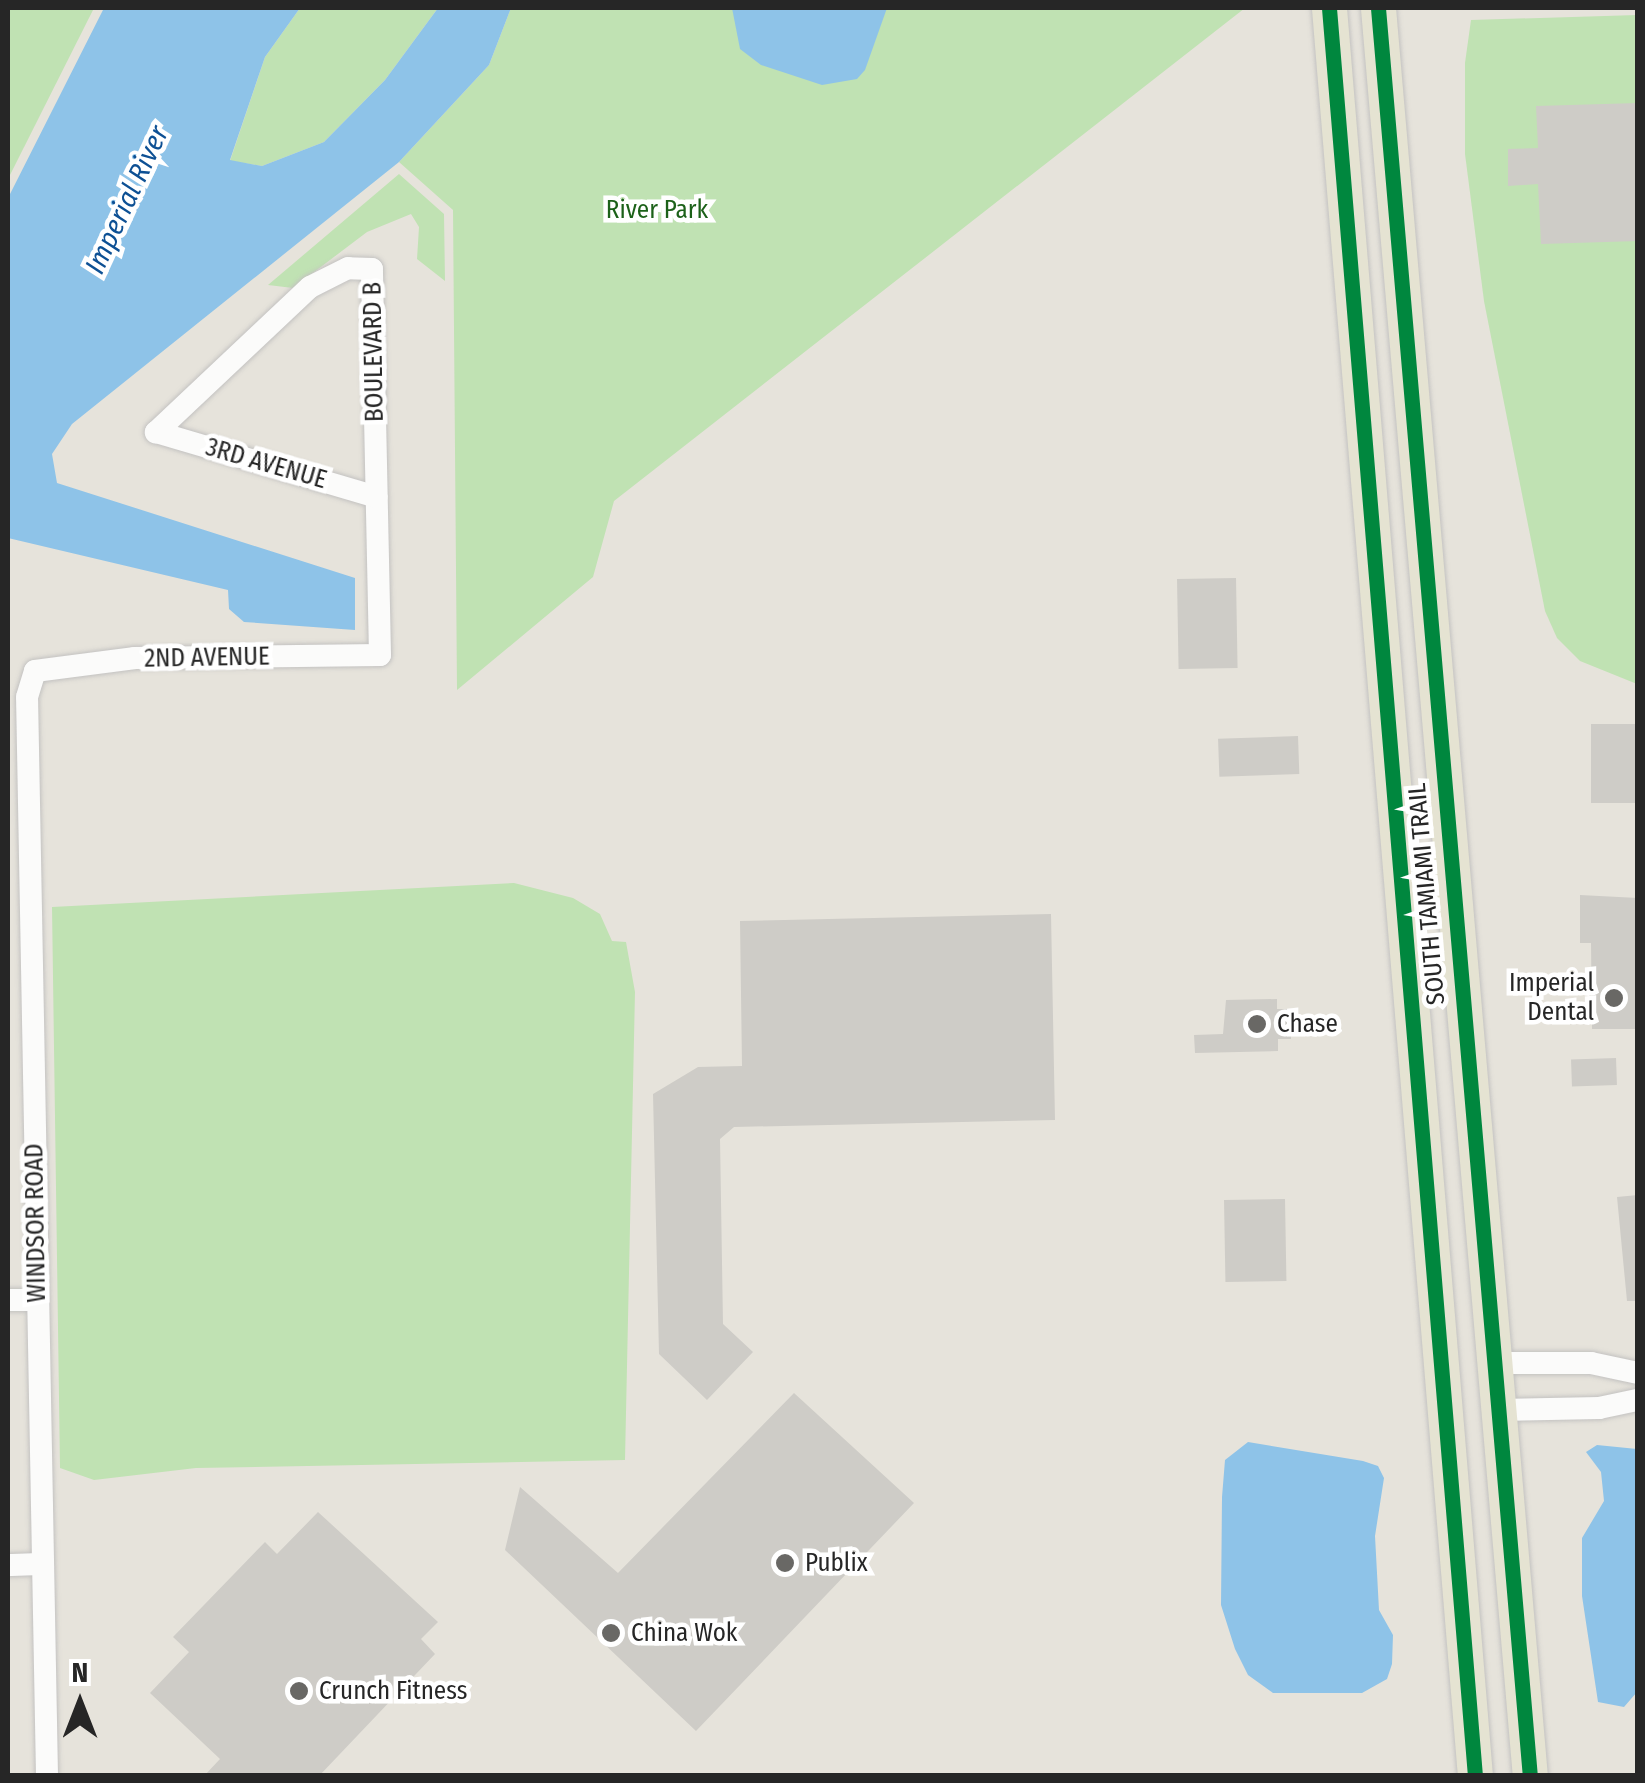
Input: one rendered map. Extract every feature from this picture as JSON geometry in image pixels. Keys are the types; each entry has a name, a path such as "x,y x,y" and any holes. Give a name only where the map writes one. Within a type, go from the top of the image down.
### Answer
{"main road":[{"name":"SOUTH TAMIAMI TRAIL","path":"1329,8 1475,1776"},
{"name":"SOUTH TAMIAMI TRAIL","path":"1378,8 1530,1776"}],"street":[{"name":"BOULEVARD B","path":"156,432 319,280 348,268 372,269 380,655"},
{"name":"3RD AVENUE","path":"156,432 377,497"},
{"name":"2ND AVENUE","path":"35,671 135,658 380,655"},
{"name":"WINDSOR ROAD","path":"35,671 27,697 47,1776"},
{"path":"8,942 32,941"},
{"path":"8,1300 37,1300"},
{"path":"1496,1363 1590,1363 1638,1374"},
{"path":"1499,1410 1599,1408 1638,1400"},
{"path":"8,1565 43,1564"}],"green space":[{"path":"8,8 94,8 8,179"},
{"path":"300,8 438,8 385,80 324,142 262,166 230,161 265,57"},
{"name":"River Park","path":"511,8 1245,8 614,501 593,577 457,690 453,210 399,162 489,65"},
{"path":"1637,15 1637,684 1580,661 1557,638 1545,611 1484,301 1465,154 1465,63 1471,20"},
{"path":"399,174 444,214 445,281 417,259 419,227 411,214 367,232 293,288 268,285"},
{"path":"514,883 573,898 600,914 612,941 626,942 635,992 625,1460 196,1468 94,1480 60,1468 52,907"}],"water":[{"name":"Imperial River","path":"104,8 300,8 265,57 230,160 262,166 324,142 385,80 438,8 511,8 489,65 399,162 72,424 52,454 57,483 355,578 355,630 244,622 229,609 228,590 8,538 8,198"},
{"path":"732,8 887,8 865,70 857,79 822,85 761,65 740,49"},
{"path":"1248,1442 1363,1461 1378,1466 1384,1478 1375,1536 1379,1610 1393,1635 1392,1664 1387,1679 1362,1693 1273,1693 1248,1675 1235,1649 1221,1605 1222,1497 1225,1460"},
{"path":"1597,1445 1637,1449 1637,1692 1624,1707 1598,1702 1582,1596 1582,1538 1604,1501 1601,1472 1586,1452"}],"building":[{"path":"1638,103 1638,241 1541,244 1538,184 1508,186 1508,149 1538,148 1536,106"},
{"path":"1236,578 1238,668 1179,669 1177,579"},
{"path":"1591,724 1638,724 1638,803 1591,803"},
{"path":"1298,736 1299,774 1219,777 1218,739"},
{"path":"1580,895 1638,898 1638,1029 1592,1029 1591,943 1580,943"},
{"path":"1051,914 1055,1120 734,1127 720,1139 723,1324 753,1352 707,1400 659,1354 653,1094 698,1067 742,1066 740,921"},
{"name":"Chase","path":"1277,999 1277,1009 1291,1009 1291,1039 1278,1039 1278,1051 1195,1053 1194,1035 1223,1034 1226,1000"},
{"path":"1616,1058 1617,1085 1572,1087 1571,1060"},
{"path":"1638,1195 1638,1301 1627,1301 1617,1197"},
{"path":"1285,1199 1286,1281 1225,1282 1224,1200"},
{"path":"794,1393 914,1503 696,1731 505,1550 520,1487 618,1573"},
{"path":"318,1512 438,1622 421,1639 435,1654 319,1776 204,1776 220,1759 150,1693 189,1652 173,1637 265,1542 277,1554"}],"cycle path":[{"path":"1329,8 1475,1776"},
{"path":"1378,8 1530,1776"}],"place":[{"name":"Imperial Dental","path":"1614,998"},
{"name":"Chase","path":"1257,1024"},
{"name":"Publix","path":"785,1563"},
{"name":"China Wok","path":"611,1633"},
{"name":"Crunch Fitness","path":"299,1691"}]}
